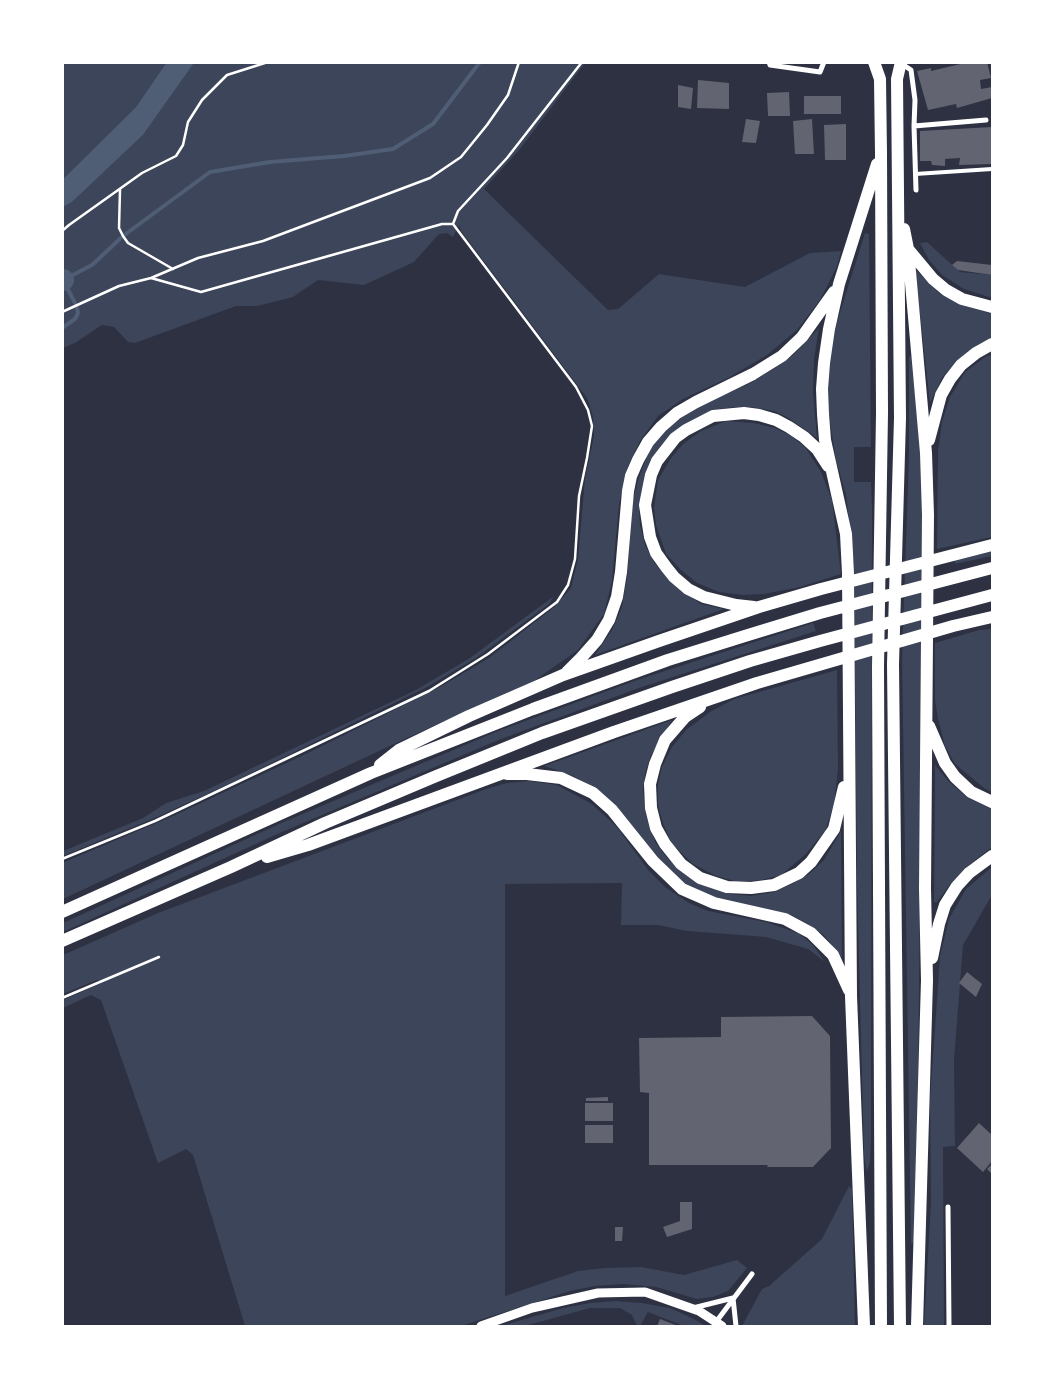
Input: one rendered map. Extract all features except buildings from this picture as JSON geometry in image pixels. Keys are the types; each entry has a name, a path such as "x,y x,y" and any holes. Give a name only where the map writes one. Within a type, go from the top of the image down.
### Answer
{"highway":[{"path":"874,62 880,79 881,153 882,413 878,667 881,1326"},
{"path":"900,1326 893,664 900,418 897,79 901,63"},
{"path":"864,1326 851,996 846,534 830,469 822,414 823,380 829,329 839,284 881,153"},
{"path":"899,207 908,249 926,453 928,515 925,879 927,980 917,1326"},
{"path":"908,249 933,279 946,290 962,299 992,307"},
{"path":"563,675 597,640 609,620 617,597 621,572 628,491 638,460 648,442 677,413 753,374 782,356 818,318 839,284"},
{"path":"926,453 941,395 950,379 961,365 976,353 992,344"},
{"path":"759,607 736,605 704,597 688,589 674,577 656,553 647,524 645,505 651,475 657,461 675,438 686,430 713,416 744,413 776,420 789,427 817,449 830,469"},
{"path":"371,773 400,750 469,716 563,675 759,607 992,545"},
{"path":"62,912 371,773 533,709 668,660 820,613 992,568"},
{"path":"62,941 231,867 334,819 542,733 672,686 820,641 992,594"},
{"path":"231,867 308,845 614,732 715,697 820,664 953,626 992,618"},
{"path":"715,697 685,717 665,740 655,764 650,784 651,808 656,828 665,844 681,864 700,878 726,887 751,888 774,885 799,873 811,862 834,829 848,768"},
{"path":"927,719 945,763 955,777 971,792 992,802"},
{"path":"499,774 527,774 561,778 593,793 612,810 653,861 682,889 714,903 785,919 811,933 833,955 851,996"},
{"path":"927,980 945,905 957,886 969,873 992,856"}],"street":[{"path":"769,62 770,65 820,72 824,62"},
{"path":"901,63 911,70 915,100 916,190"},
{"path":"914,126 986,120"},
{"path":"948,1207 949,1326"},
{"path":"481,1326 532,1308 598,1293 645,1292 693,1308 719,1324 733,1298 752,1274"},
{"path":"693,1308 733,1298"},
{"path":"733,1298 736,1326"}],"lane":[{"path":"915,174 992,169"}],"path":[{"path":"62,232 142,173 176,156 183,145 188,122 202,100 227,75 268,62"},
{"path":"62,312 120,286 151,278 198,258 263,241 430,178 461,158 487,125 508,95 519,62"},
{"path":"452,224 458,210 507,158 582,62"},
{"path":"120,190 119,228 123,236 128,243 173,269"},
{"path":"151,278 201,292 442,224 452,224"},
{"path":"62,860 155,821 429,691 488,654 557,602 568,585 575,559 578,496 592,426 588,410 576,386 452,224"},
{"path":"62,998 159,957"}],"shaded area":[{"path":"167,62 194,63 143,135 72,202 63,207 63,179 136,107"},
{"path":"63,63 167,63 136,107 63,179"},
{"path":"194,63 585,63 520,149 484,189 608,310 618,309 659,274 745,287 810,253 841,251 837,266 820,300 797,330 767,355 730,377 683,399 658,416 640,441 628,466 619,504 612,581 604,614 578,650 534,681 409,737 63,899 62,863 173,816 312,751 440,687 489,658 554,607 571,588 578,559 585,479 594,436 593,417 587,398 461,231 459,225 453,237 447,233 439,234 414,262 364,285 318,280 293,297 257,306 236,306 135,343 128,342 114,327 102,325 75,343 63,348 63,207 72,202 143,135"},
{"path":"865,233 869,234 871,447 854,447 854,482 871,482 872,507 871,1142 870,1162 867,1172 864,1155 857,882 854,566 846,495 836,460 827,402 828,365 837,322"},
{"path":"927,242 960,272 992,275 992,298 964,289 942,275 929,260 920,243"},
{"path":"915,269 940,294 962,305 992,314 992,337 958,360 943,376 930,403"},
{"path":"819,328 814,359 813,391 817,438 787,417 774,411 751,407 712,410 680,429 639,508 640,525 645,545 654,562 668,579 681,591 701,604 724,609 595,655 612,630 622,607 627,578 633,499 649,451 664,431 682,417 712,400 749,384 775,368 793,355"},
{"path":"992,354 992,537 937,549 938,451 942,422 950,397 965,372"},
{"path":"911,356 920,442 923,508 918,1111 914,1242 911,1244 902,658 909,454 909,357"},
{"path":"726,421 754,423 775,428 791,436 805,447 821,472 832,500 841,574 800,587 764,594 742,595 719,592 697,583 666,554 656,525 654,507 658,480 671,458 683,444 701,431"},
{"path":"992,550 992,556 955,564 955,560"},
{"path":"554,596 549,604 476,658 427,687 231,783 157,817 63,856 63,851 143,818 166,803 204,791 416,690 470,658"},
{"path":"813,623 816,631 639,688 501,739 282,832 63,932 63,923 279,824 498,731 637,680"},
{"path":"992,629 992,792 984,788 955,764 945,746 935,700 935,643 979,630"},
{"path":"837,670 838,769 834,805 825,831 806,854 781,875 761,880 739,882 716,876 693,864 672,844 658,806 658,784 662,767 672,747 686,730 710,712 734,699"},
{"path":"672,720 651,755 645,774 643,791 646,815 655,842 667,858 697,882 731,894 751,896 774,892 809,874 824,860 841,831 842,958 824,935 792,915 724,901 698,893 679,880 590,785 571,775 544,766"},
{"path":"935,765 949,782 968,798 992,809 992,847 970,864 951,883 937,902 934,902"},
{"path":"528,781 557,785 592,804 617,827 649,871 665,887 689,903 708,911 766,922 798,933 813,945 825,962 808,949 766,937 687,931 658,925 621,925 622,883 505,884 505,1296 578,1271 641,1267 684,1275 737,1260 747,1268 728,1291 713,1297 697,1299 656,1287 623,1284 595,1286 570,1291 461,1326 245,1326 193,1155 186,1149 158,1163 101,1000 91,995 63,1008 63,1000 106,981 97,980 63,994 63,955 158,913 486,789 507,783"},
{"path":"992,867 992,895 963,945 954,1060 955,1146 943,1147 944,1326 924,1326 931,1202 930,1100 940,956 949,919 966,889"},
{"path":"849,1186 852,1189 855,1326 742,1326 762,1289 769,1286 822,1239"},
{"path":"615,1301 670,1308 706,1326 684,1326 648,1312 640,1326 637,1326 632,1315 620,1308 590,1308 525,1326 501,1326 563,1308"}],"waterway":[{"path":"75,303 63,280 92,265 123,236 210,172 270,162 344,156 393,149 433,124 480,62"},
{"path":"62,328 75,319 78,313 77,308"}]}
